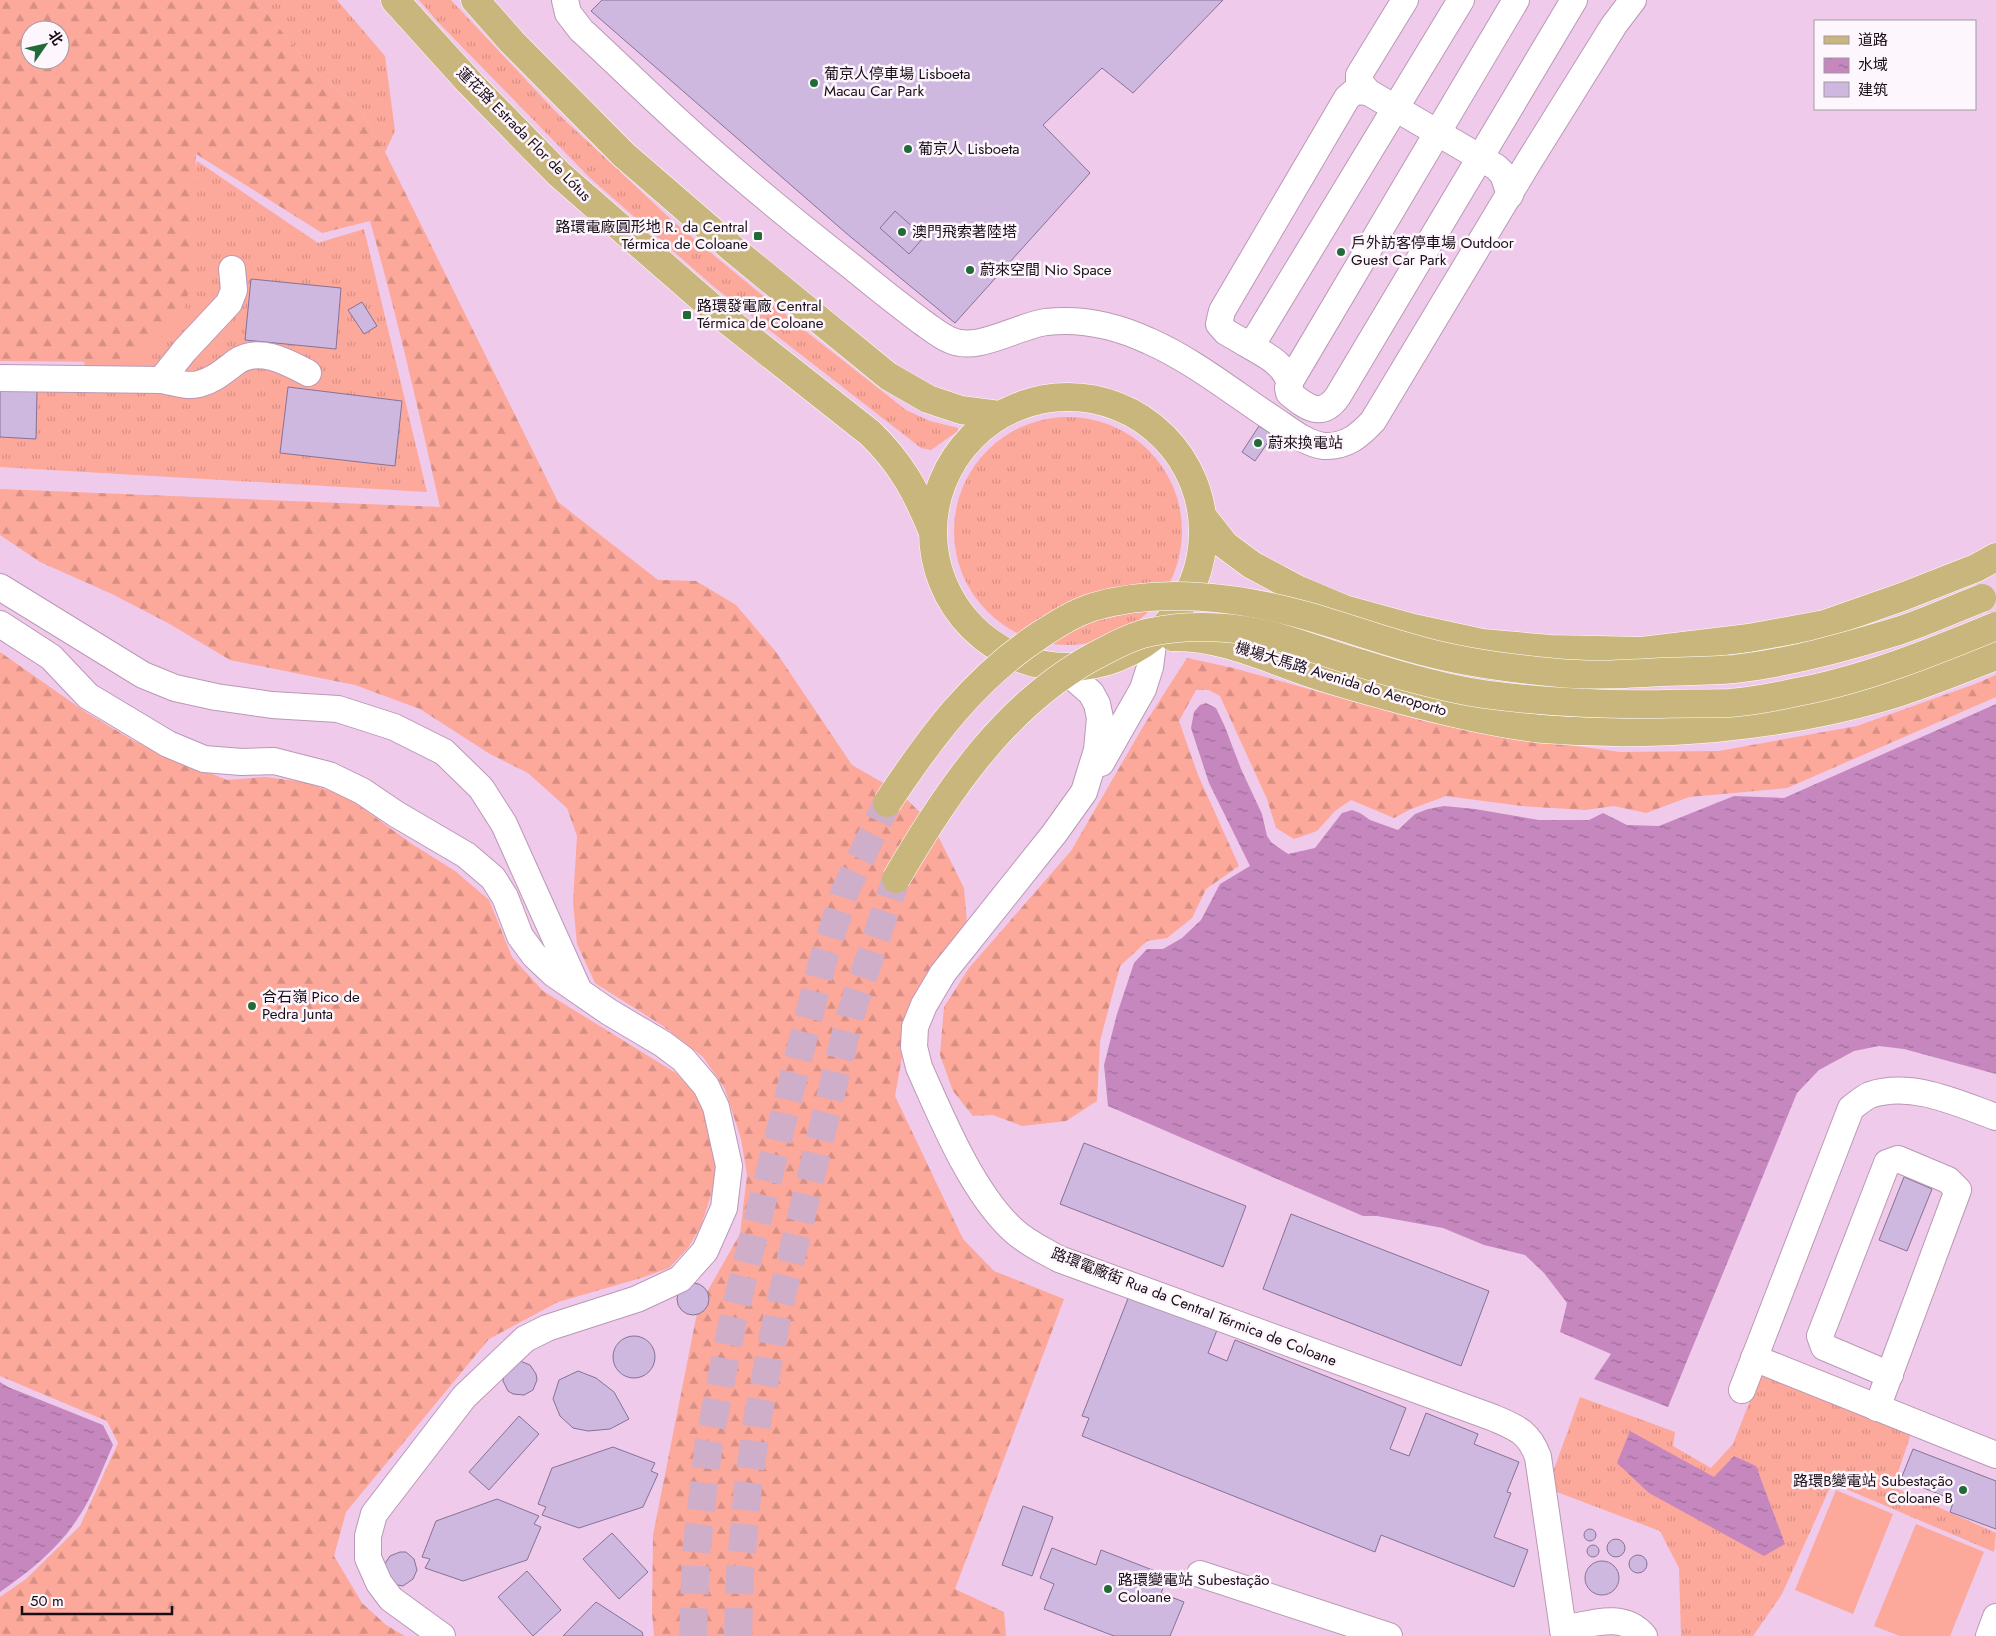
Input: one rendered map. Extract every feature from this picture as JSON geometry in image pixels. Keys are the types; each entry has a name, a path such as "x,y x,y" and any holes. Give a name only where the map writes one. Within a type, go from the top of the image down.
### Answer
{"main road":[{"name":"蓮花路 Estrada Flor de Lótus","path":"395,0 470,83 559,174 723,317 870,433 890,452 922,504 933,532"},
{"path":"474,0 512,42 624,156 734,250 888,376 928,399 961,410 1000,415"},
{"path":"1080,397 1120,407 1156,428 1183,460 1199,498 1203,517 1200,564 1194,584 1175,616 1154,637 1123,654 1082,668 1058,668 1027,660 984,637 960,612 949,596 941,576 933,532 934,511 941,487 952,463 970,439 983,426 1000,415 1038,400 1080,397"},
{"path":"1203,517 1225,545 1252,566 1299,590 1344,609 1414,628 1482,643 1550,649 1642,651 1749,638 1825,624 1902,597 1976,568 1996,557"},
{"path":"887,802 923,750 964,699 987,676 1024,645 1063,620 1090,608 1127,599 1174,595 1208,597 1265,606 1304,615 1423,651 1482,663 1560,673 1625,674 1734,669 1796,657 1901,630 1989,594"},
{"path":"896,878 919,838 968,768 992,739 1023,709 1056,679 1086,660 1128,638 1152,631 1194,628 1244,630 1310,646 1390,672 1480,694 1607,705 1730,703 1799,692 1885,668 1942,649 1996,626"},
{"name":"機場大馬路 Avenida do Aeroporto","path":"1154,637 1184,636 1221,643 1264,655 1297,669 1363,690 1453,714 1542,728 1633,733 1712,729 1807,715 1884,697 1996,656"}],"street":[{"path":"565,0 568,13 581,30 689,131 837,255 908,311 950,340 962,344 976,344 1020,328 1046,322 1076,321 1118,328 1150,341 1182,358 1298,435 1322,446 1337,445 1351,441 1373,421 1528,163 1614,25 1633,0"},
{"path":"1405,0 1359,75 1359,81 1368,92 1488,162 1503,174 1510,194"},
{"path":"1245,343 1256,338 1260,332 1461,0"},
{"path":"1516,0 1290,384 1289,393 1297,400 1318,410 1324,410 1331,405 1488,162 1574,0"},
{"path":"1614,25 1624,0"},
{"path":"1290,384 1280,364 1221,328 1219,324 1222,311 1347,98 1355,91 1368,92"},
{"path":"1488,162 1513,169 1528,163"},
{"path":"161,380 185,350 229,303 234,290 232,269"},
{"path":"0,378 161,380 198,385 222,374 237,361 253,355 286,361 308,373"},
{"path":"0,587 143,675 175,688 216,697 272,705 338,709 394,727 444,752 481,788 504,824 580,992"},
{"path":"0,624 51,657 88,696 168,744 204,759 242,762 274,761 329,775 362,792 466,855 479,864 497,884 505,897 520,936 534,955 554,974 683,1059 706,1086 716,1107 729,1166 724,1208 705,1251 680,1280 637,1299 547,1328 525,1339 464,1397 374,1514 368,1536 368,1558 379,1582 391,1599 442,1636"},
{"path":"1084,792 1142,689 1150,667 1154,637"},
{"name":"路環電廠街 Rua da Central Térmica de Coloane","path":"1058,668 1079,682 1091,693 1097,704 1100,718 1097,750 1084,792 1054,834 943,973 924,1005 916,1027 914,1047 919,1067 975,1181 995,1210 1013,1230 1029,1243 1059,1258 1494,1418 1528,1436 1534,1444 1538,1457 1564,1632"},
{"path":"1742,1390 1851,1108 1869,1096 1901,1090 1925,1093 1996,1117"},
{"path":"1877,1408 1890,1375 1958,1190 1948,1180 1898,1159 1887,1163 1820,1336 1824,1347 1890,1375"},
{"path":"1754,1358 1996,1455"},
{"path":"1200,1574 1389,1636"},
{"path":"1988,1636 1996,1618"},
{"path":"1564,1632 1616,1620 1630,1624 1644,1636"}],"green space":[{"path":"0,0 256,0 312,68 358,107 385,152 558,502 658,580 696,581 736,605 776,652 852,765 899,792 932,824 964,888 968,935 910,1012 895,1096 963,1239 994,1271 1064,1299 955,1589 1004,1612 1006,1636 654,1636 652,1613 653,1535 698,1308 740,1234 747,1175 741,1139 725,1089 703,1057 663,1026 595,983 577,944 573,902 577,836 567,808 528,773 490,754 420,709 355,685 230,660 168,623 112,594 40,562 0,535 0,489 440,507 407,364 370,221 322,233 196,154 192,279 182,318 125,362 0,361"},
{"path":"256,0 337,0 385,56 395,131 385,152 358,107 312,68"},
{"path":"419,0 451,0 556,112 676,224 808,333 906,410 930,421 958,428 958,431 931,450 921,448 713,286 589,177 437,21"},
{"path":"197,161 318,243 364,229 427,492 0,467 0,384 91,387 73,324 173,288"},
{"path":"1057,417 1079,417 1101,422 1122,430 1149,450 1169,477 1180,509 1182,531 1180,553 1169,585 1149,612 1122,632 1101,640 1079,645 1057,645 1035,640 1014,632 987,612 967,585 959,564 954,542 954,520 959,498 967,477 987,450 1014,430 1035,422"},
{"path":"0,652 87,713 134,741 227,780 265,777 305,782 347,797 412,844 455,871 489,900 512,957 543,991 676,1073 700,1099 716,1163 713,1189 701,1226 688,1248 669,1268 558,1302 489,1339 346,1512 334,1556 362,1603 386,1625 405,1636 0,1636 0,1597 26,1579 80,1526 118,1443 107,1421 0,1376"},
{"path":"1187,658 1233,668 1427,722 1516,738 1620,752 1719,751 1857,726 1996,675 1996,697 1787,788 1689,797 1646,813 1614,806 1585,810 1522,806 1446,796 1411,809 1394,818 1351,800 1335,811 1317,831 1294,839 1276,828 1267,799 1220,696 1209,690 1196,690 1179,721 1198,775 1239,866 1206,889 1192,918 1167,938 1147,941 1120,966 1100,1041 1097,1101 1066,1121 1022,1126 993,1115 973,1116 953,1091 940,1055 944,1007 969,968 1071,851 1144,725"},
{"path":"1762,1370 1912,1431 1893,1487 1996,1533 1994,1552 1832,1483 1782,1594 1753,1636 1681,1636 1679,1568 1660,1531 1557,1492 1552,1475 1580,1397 1675,1432 1673,1446 1711,1468 1733,1444"},
{"path":"1836,1490 1893,1514 1853,1614 1795,1590"},
{"path":"1916,1524 1984,1552 1950,1636 1900,1636 1874,1626"}],"water":[{"path":"1206,703 1216,708 1225,727 1241,769 1262,814 1267,836 1272,843 1288,854 1315,848 1342,813 1352,810 1370,820 1398,830 1415,814 1444,806 1475,809 1539,820 1589,820 1603,813 1627,825 1659,826 1734,796 1784,798 1996,704 1996,1074 1904,1049 1879,1046 1854,1051 1819,1070 1797,1093 1668,1407 1594,1379 1611,1354 1560,1332 1567,1303 1544,1273 1525,1255 1484,1245 1443,1228 1377,1216 1363,1216 1108,1106 1104,1065 1117,1014 1134,963 1147,949 1163,949 1182,938 1201,920 1220,884 1250,866 1209,783 1191,728 1194,712 1200,705"},
{"path":"0,1382 8,1387 103,1425 113,1445 88,1501 70,1529 43,1559 0,1592"},
{"path":"1630,1431 1714,1477 1734,1456 1756,1466 1785,1544 1764,1556 1649,1493 1617,1463"}],"building":[{"name":"葡京人 Lisboeta","path":"602,0 1223,0 1133,93 1102,68 1043,125 1090,173 955,323 846,233 591,11"},
{"name":"澳門飛索著陸塔","path":"895,211 924,237 909,254 880,228"},
{"path":"251,279 341,288 336,349 245,340"},
{"path":"362,302 377,326 364,334 348,310"},
{"path":"288,387 402,401 395,466 280,453"},
{"path":"0,390 37,391 36,439 0,437"},
{"name":"蔚來換電站","path":"1259,426 1273,435 1255,461 1242,452"},
{"path":"1084,1143 1246,1206 1223,1267 1060,1204"},
{"path":"1904,1177 1932,1189 1907,1251 1879,1240"},
{"path":"1291,1214 1489,1291 1461,1366 1263,1289"},
{"path":"693,1283 705,1287 709,1299 705,1311 693,1315 681,1311 677,1299 681,1287"},
{"path":"1129,1296 1217,1330 1208,1353 1227,1361 1235,1340 1406,1408 1390,1449 1409,1456 1426,1413 1478,1434 1474,1444 1519,1462 1507,1492 1511,1493 1494,1537 1528,1550 1514,1587 1381,1535 1375,1552 1082,1436 1089,1418 1082,1416"},
{"path":"638,1336 646,1339 652,1345 655,1357 652,1369 646,1375 630,1378 622,1375 616,1369 613,1353 616,1345 622,1339"},
{"path":"520,1361 530,1365 536,1374 537,1380 533,1390 524,1395 513,1394 508,1391 503,1381 504,1375"},
{"path":"578,1371 596,1378 614,1392 629,1419 610,1429 588,1431 573,1428 560,1416 553,1399 559,1380"},
{"path":"519,1416 539,1434 489,1490 469,1472"},
{"path":"613,1447 655,1463 651,1471 658,1474 643,1507 579,1528 542,1515 546,1507 538,1504 552,1468"},
{"name":"路環B變電站 Subestação Coloane B","path":"1913,1449 1996,1481 1996,1529 1950,1512 1954,1500 1901,1479"},
{"path":"497,1499 539,1516 534,1524 541,1527 527,1560 463,1581 425,1568 430,1559 422,1557 436,1521"},
{"path":"1023,1506 1053,1517 1032,1576 1002,1565"},
{"path":"1590,1529 1596,1535 1590,1541 1584,1535"},
{"path":"612,1533 648,1572 619,1599 583,1559"},
{"path":"1616,1539 1622,1542 1625,1548 1622,1554 1616,1557 1610,1554 1607,1548 1610,1542"},
{"path":"1591,1545 1595,1545 1599,1551 1595,1557 1591,1557 1587,1553 1587,1549"},
{"name":"路環變電站 Subestação Coloane","path":"1052,1548 1096,1565 1101,1550 1168,1576 1161,1593 1184,1602 1170,1636 1114,1636 1044,1609 1054,1584 1040,1578"},
{"path":"406,1552 414,1559 417,1570 413,1579 403,1586 393,1584 384,1565 390,1556"},
{"path":"1638,1555 1644,1558 1647,1564 1644,1570 1638,1573 1632,1570 1629,1564 1632,1558"},
{"path":"1602,1561 1614,1566 1619,1578 1614,1590 1602,1595 1590,1590 1585,1578 1590,1566"},
{"path":"527,1571 561,1610 533,1636 498,1597"},
{"path":"596,1602 642,1632 643,1636 563,1636"}],"tunnel":[{"path":"693,1636 696,1553 709,1442 734,1314 823,960 845,891 887,803"},
{"path":"738,1636 740,1573 748,1486 758,1416 778,1312 850,1016 896,879"}],"place":[{"name":"葡京人停車場 Lisboeta Macau Car Park","path":"814,83"},
{"name":"葡京人 Lisboeta","path":"908,149"},
{"name":"澳門飛索著陸塔","path":"902,232"},
{"name":"路環電廠圓形地 R. da Central Térmica de Coloane","path":"758,236"},
{"name":"戶外訪客停車場 Outdoor Guest Car Park","path":"1341,252"},
{"name":"蔚來空間 Nio Space","path":"970,270"},
{"name":"路環發電廠 Central Térmica de Coloane","path":"687,315"},
{"name":"蔚來換電站","path":"1258,443"},
{"name":"合石嶺 Pico de Pedra Junta","path":"252,1006"},
{"name":"路環B變電站 Subestação Coloane B","path":"1963,1490"},
{"name":"路環變電站 Subestação Coloane","path":"1108,1589"}]}
